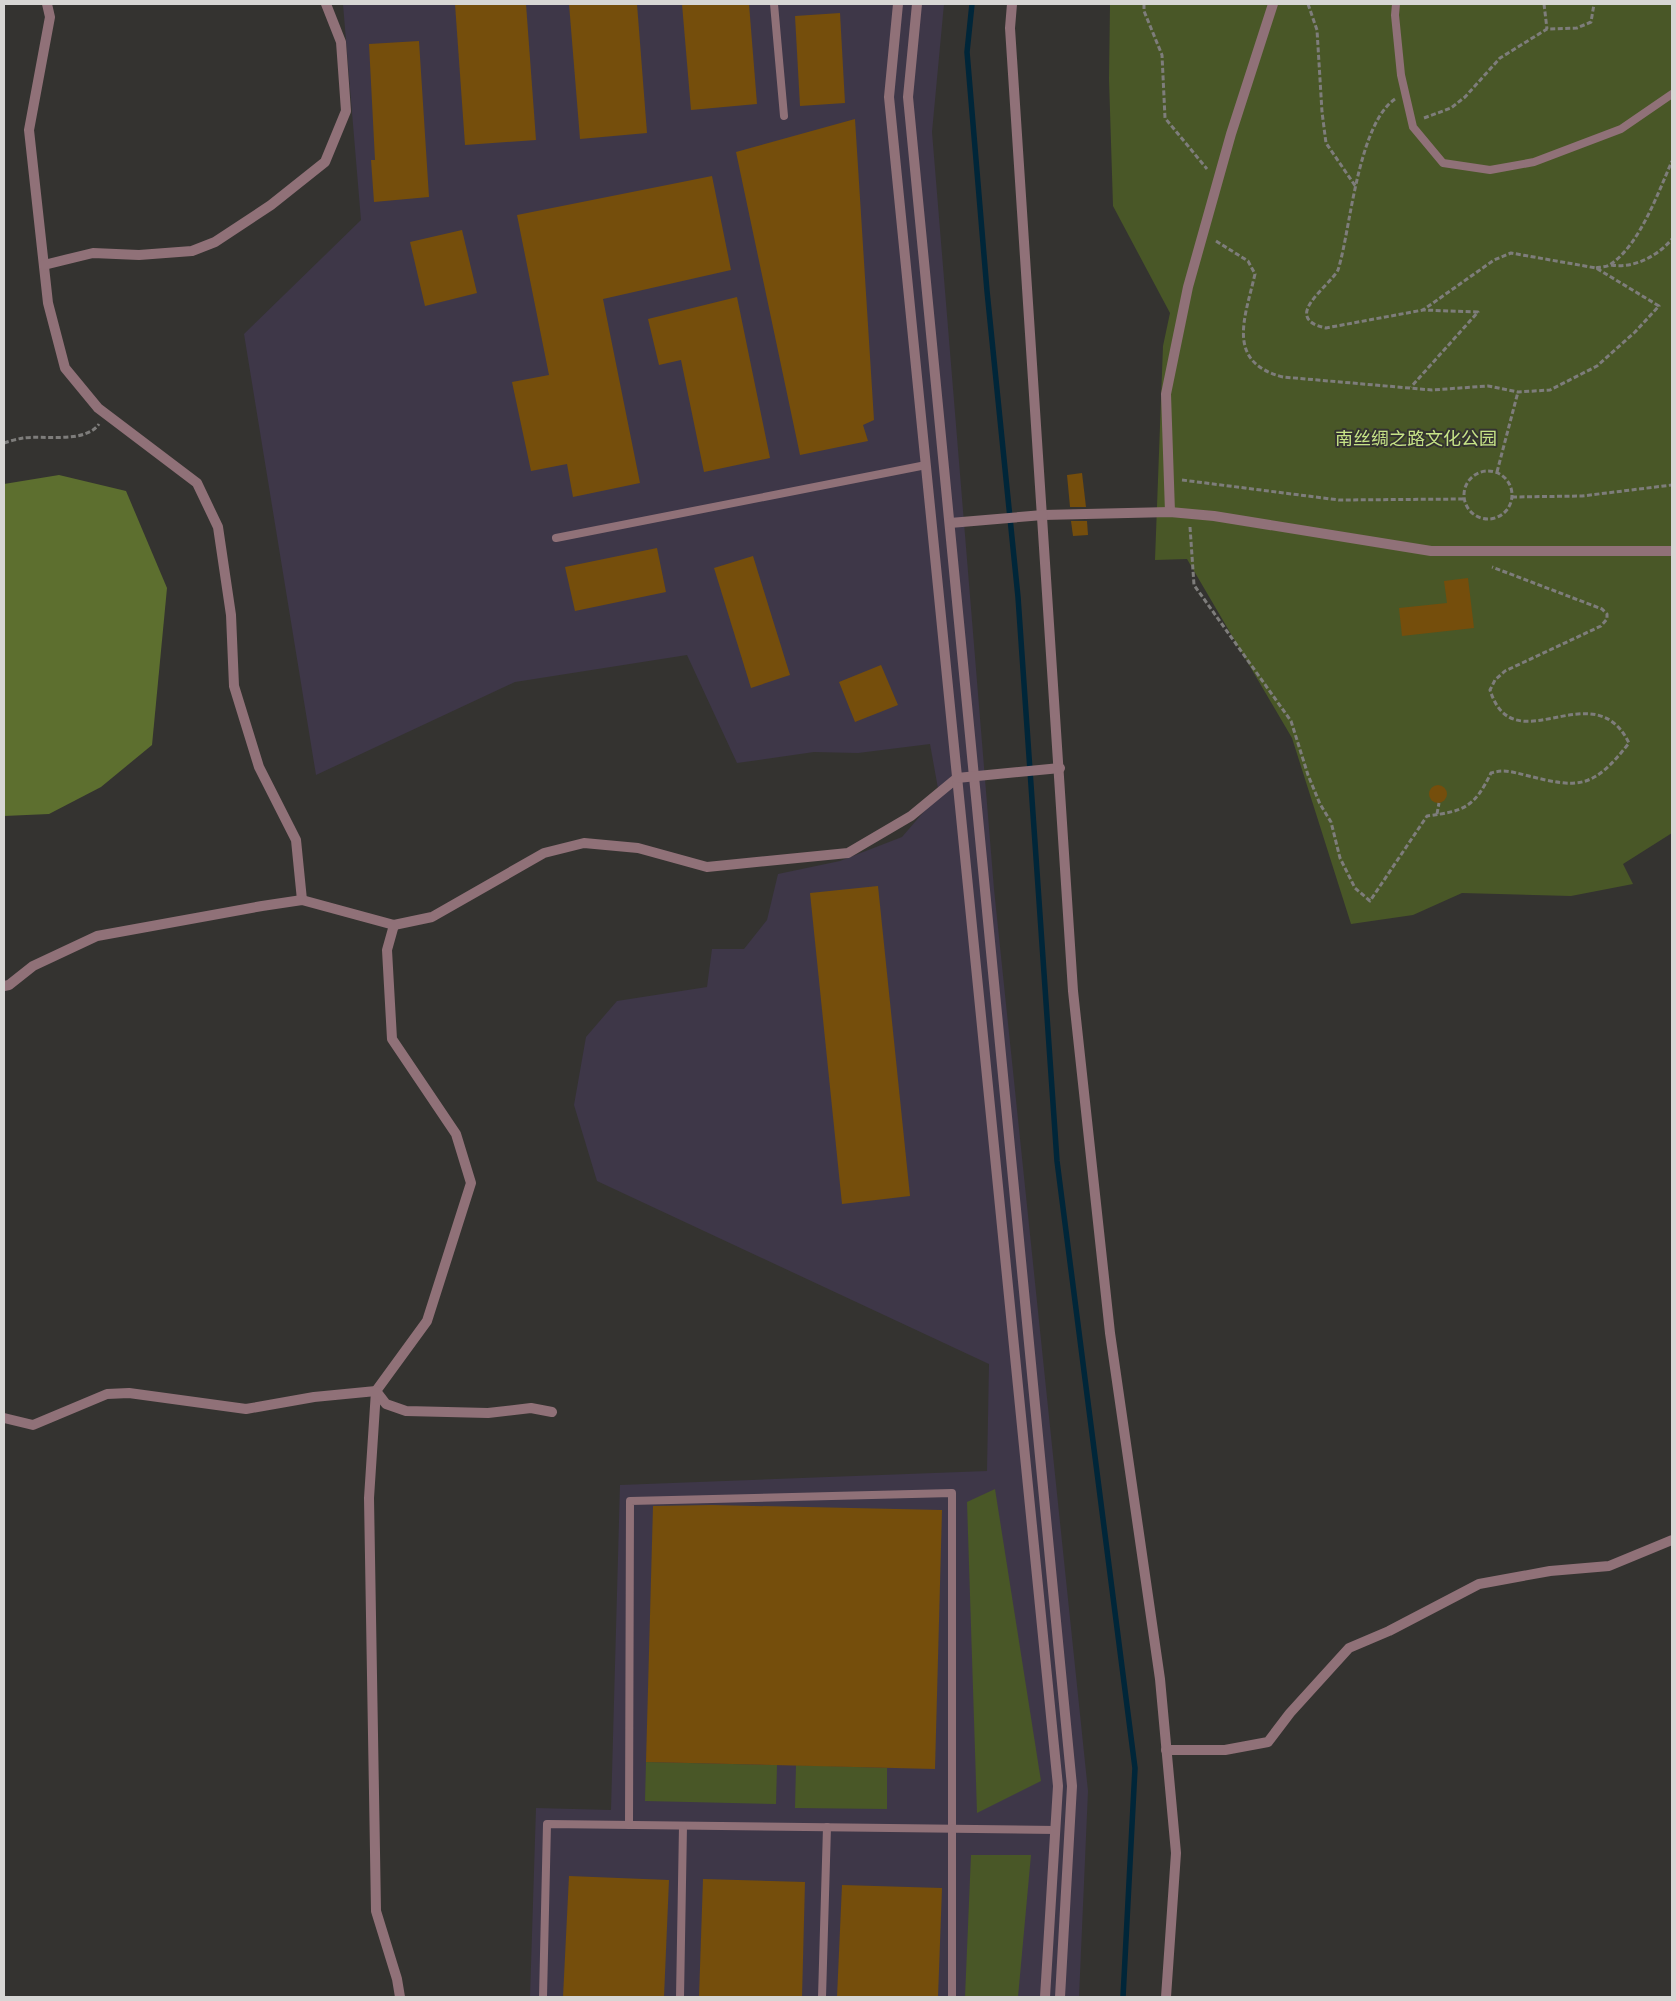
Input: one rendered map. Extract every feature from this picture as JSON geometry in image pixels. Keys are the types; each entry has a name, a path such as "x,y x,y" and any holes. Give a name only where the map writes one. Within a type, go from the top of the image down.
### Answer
{"street":[{"path":"47,4 50,17 30,130 48,303 65,368 98,408 197,482 218,527 231,615 234,686 259,767 296,840 302,900"},
{"path":"44,265 93,253 139,255 192,251 215,242 271,205 325,162 346,111 341,42 326,4"},
{"path":"898,4 889,97 1058,1786 1045,1997"},
{"path":"917,4 908,98 1072,1786 1060,1997"},
{"path":"1012,4 1010,28 1060,768 1073,991 1109,1323 1160,1678 1176,1853 1166,1997"},
{"path":"1170,512 1166,394 1188,287 1205,234 1219,178 1273,4"},
{"path":"950,523 1043,515 1170,512 1214,516 1431,551 1672,551"},
{"path":"4,986 9,985 33,966 97,936 302,900 394,925 432,917 544,853 584,843 638,848 707,867 848,853 912,816 958,778 1060,768"},
{"path":"394,925 387,950 392,1039 456,1134 471,1183 427,1321 376,1391 369,1498 376,1911 397,1979 400,1997"},
{"path":"376,1391 386,1404 406,1411 488,1413 532,1408 552,1412"},
{"path":"4,1418 33,1425 107,1394 130,1393 246,1409 314,1397 376,1391"},
{"path":"1166,1750 1225,1750 1268,1742 1290,1713 1349,1648 1388,1631 1479,1584 1550,1571 1610,1566 1672,1540"}],"lane":[{"path":"774,4 784,116"},
{"path":"1396,4 1395,15 1400,75 1413,127 1443,163 1490,170 1534,162 1621,129 1672,94"},
{"path":"556,538 926,465"},
{"path":"629,1825 630,1501 952,1493 954,1828 952,1997"},
{"path":"544,1997 547,1824 1056,1830"},
{"path":"680,1997 683,1826"},
{"path":"822,1997 827,1827"}],"path":[{"path":"1144,4 1144,12 1162,55 1165,118 1203,167 1219,178"},
{"path":"1308,4 1317,30 1322,112 1326,143 1356,188"},
{"path":"1544,4 1547,28"},
{"path":"1412,120 1450,108 1465,97 1500,58 1547,28 1577,28 1591,22 1594,4"},
{"path":"1405,92 1390,102 1381,113 1366,145 1338,271 1310,303 1307,318 1312,323 1326,328 1423,310 1478,312 1411,388"},
{"path":"1610,265 1628,247 1651,209 1672,161"},
{"path":"1205,234 1248,261 1255,274 1244,321 1244,346 1252,361 1265,372 1283,377 1432,390 1488,386 1518,392 1550,390 1597,366 1635,332 1659,306 1596,268 1511,253 1494,260 1423,310"},
{"path":"1596,268 1610,265 1624,268 1642,261 1672,239"},
{"path":"1497,472 1518,392"},
{"path":"4,443 24,438 53,438 79,435 95,429 105,414"},
{"path":"1485,471 1497,472 1506,478 1510,485 1512,496 1508,509 1502,515 1487,520 1471,513 1464,498 1464,491 1471,477 1485,471"},
{"path":"1169,478 1209,485 1339,500 1464,498"},
{"path":"1512,496 1582,496 1672,485"},
{"path":"1188,514 1193,545 1194,585 1291,721 1308,775 1320,804 1331,822 1340,858 1355,888 1370,901 1417,827 1427,816 1456,812 1477,799 1491,773 1502,770 1559,784 1579,784 1597,775 1615,761 1629,743 1622,729 1600,715 1581,713 1525,722 1506,717 1494,703 1490,690 1495,680 1505,671 1601,626 1608,619 1607,614 1602,609 1487,565"},
{"path":"1438,814 1439,803"}],"shaded area":[{"path":"343,4 944,4 932,132 994,889 1088,1791 1079,1997 530,1997 536,1808 611,1810 620,1485 987,1471 989,1364 597,1181 574,1105 586,1037 617,1001 707,987 712,949 744,949 767,920 778,874 840,861 902,837 939,794 930,744 858,753 814,752 737,763 687,655 515,682 316,775 244,334 361,220"}],"green space":[{"name":"南丝绸之路文化公园","path":"1110,4 1672,4 1672,833 1623,864 1633,884 1571,896 1462,893 1413,915 1351,924 1292,738 1187,559 1155,560 1163,346 1170,313 1113,206 1109,79"},
{"path":"59,475 126,491 167,588 152,745 101,787 49,814 4,816 4,484"},
{"path":"995,1489 1041,1781 977,1813 967,1502"},
{"path":"646,1762 777,1765 776,1804 645,1801"},
{"path":"796,1765 887,1768 887,1809 795,1808"},
{"path":"971,1855 1031,1855 1018,1997 965,1997"}],"building":[{"path":"455,4 526,4 536,140 465,145"},
{"path":"569,4 637,4 647,133 580,139"},
{"path":"682,4 749,4 757,104 691,110"},
{"path":"840,13 845,103 800,106 795,16"},
{"path":"419,41 429,197 374,202 371,160 375,160 369,44"},
{"path":"855,119 874,420 863,425 868,441 800,455 736,152"},
{"path":"712,176 731,270 603,299 640,483 573,497 567,464 531,471 512,382 549,375 517,215"},
{"path":"462,230 477,293 425,306 410,242"},
{"path":"737,297 770,458 704,472 681,360 659,365 648,319"},
{"path":"1082,473 1086,507 1070,507 1067,475"},
{"path":"1071,521 1087,521 1088,535 1073,536"},
{"path":"657,548 666,592 575,611 565,567"},
{"path":"753,556 790,675 751,688 714,568"},
{"path":"1468,578 1474,628 1402,636 1399,608 1447,603 1444,581"},
{"path":"881,665 898,705 855,722 839,682"},
{"path":"1434,785 1442,785 1447,790 1445,801 1434,803 1429,798 1429,790"},
{"path":"878,886 910,1196 842,1204 810,893"},
{"path":"712,1505 942,1510 935,1769 646,1762 653,1506"},
{"path":"569,1876 669,1880 664,1997 563,1997"},
{"path":"703,1879 805,1882 802,1997 699,1997"},
{"path":"842,1885 942,1888 938,1997 837,1997"}],"waterway":[{"path":"972,4 967,52 987,291 1018,597 1057,1161 1135,1768 1123,1997"}]}
